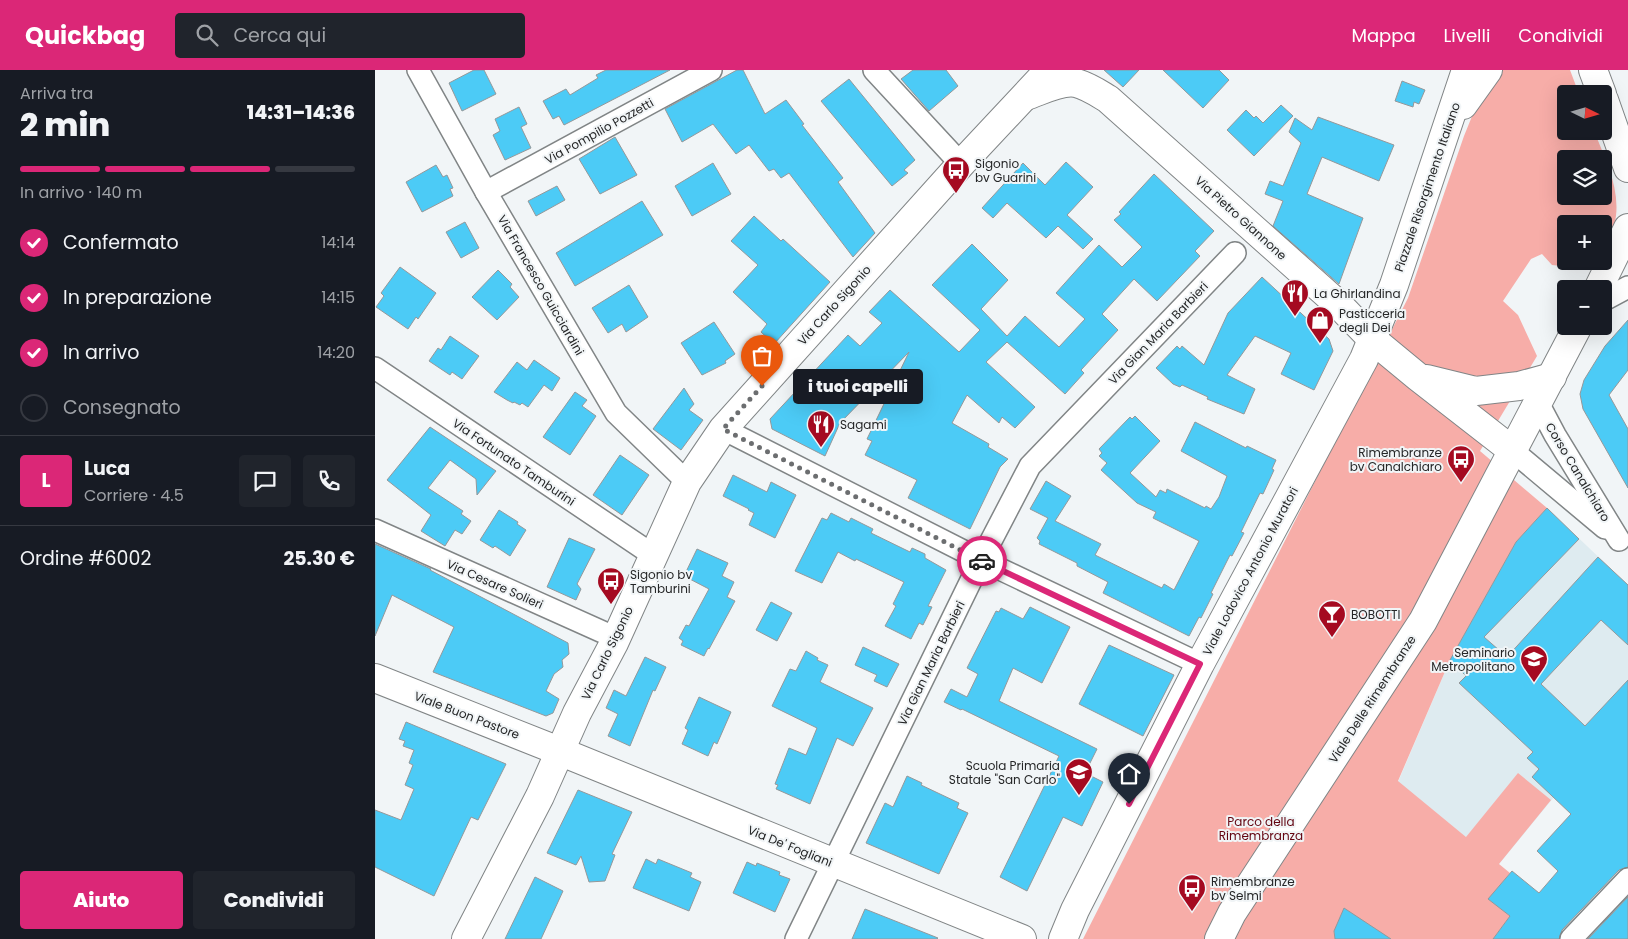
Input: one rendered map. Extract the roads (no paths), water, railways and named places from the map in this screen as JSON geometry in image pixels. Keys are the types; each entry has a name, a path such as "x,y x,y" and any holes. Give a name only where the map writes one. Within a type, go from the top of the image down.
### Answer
{"street":[{"name":"Via Pompilio Pozzetti","path":"486,192 711,70"},
{"path":"874,70 961,164"},
{"name":"Via Carlo Sigonio","path":"466,939 540,796 559,751 616,638 687,482 723,429 961,164 1049,70"},
{"name":"Via Pietro Giannone","path":"1095,70 1098,81 1108,99"},
{"name":"Piazzale Risorgimento Italiano","path":"1372,339 1394,286 1466,70"},
{"path":"1438,155 1466,98 1488,70"},
{"path":"1593,70 1599,85"},
{"name":"Via Francesco Guicciardini","path":"424,72 486,192 616,413 687,482"},
{"name":"Via Pietro Giannone","path":"1026,96 1056,85 1075,83 1091,89 1108,99 1339,304 1372,339"},
{"path":"1613,126 1628,168"},
{"path":"1603,280 1628,228"},
{"name":"Via Gian Maria Barbieri","path":"796,939 981,560 1030,466 1235,253"},
{"path":"1612,296 1628,287"},
{"path":"1372,339 1513,451 1573,335"},
{"name":"Viale Lodovico Antonio Muratori","path":"1063,939 1075,910 1200,664 1361,366 1372,339"},
{"name":"Via Fortunato Tamburini","path":"375,368 653,556"},
{"path":"1418,377 1476,391 1519,386 1552,377"},
{"name":"Corso Canalchiaro","path":"1538,403 1555,435 1624,545"},
{"path":"723,429 981,560 1200,664"},
{"name":"Corso Canalchiaro","path":"1513,451 1567,494 1624,545"},
{"name":"Viale Delle Rimembranze","path":"1219,939 1232,914 1423,621 1513,451"},
{"name":"Via Cesare Solieri","path":"375,530 616,638"},
{"name":"Viale Buon Pastore","path":"375,678 559,751"},
{"name":"Via De' Fogliani","path":"559,751 1023,939"},
{"path":"1571,939 1628,879"}],"place":[{"name":"Sigonio bv Guarini","path":"956,194"},
{"name":"La Ghirlandina","path":"1295,317"},
{"name":"Pasticceria degli Dei","path":"1320,344"},
{"name":"i tuoi capelli","path":"762,386"},
{"name":"Sagami","path":"821,448"},
{"name":"Rimembranze bv Canalchiaro","path":"1461,483"},
{"name":"Sigonio bv Tamburini","path":"611,605"},
{"name":"BOBOTTI","path":"1332,638"},
{"name":"Seminario Metropolitano","path":"1534,683"},
{"name":"Scuola Primaria Statale \"San Carlo\"","path":"1079,796"},
{"name":"Rimembranze bv Selmi","path":"1192,912"}],"park label":[{"name":"Parco della Rimembranza","path":"1261,828"}]}
